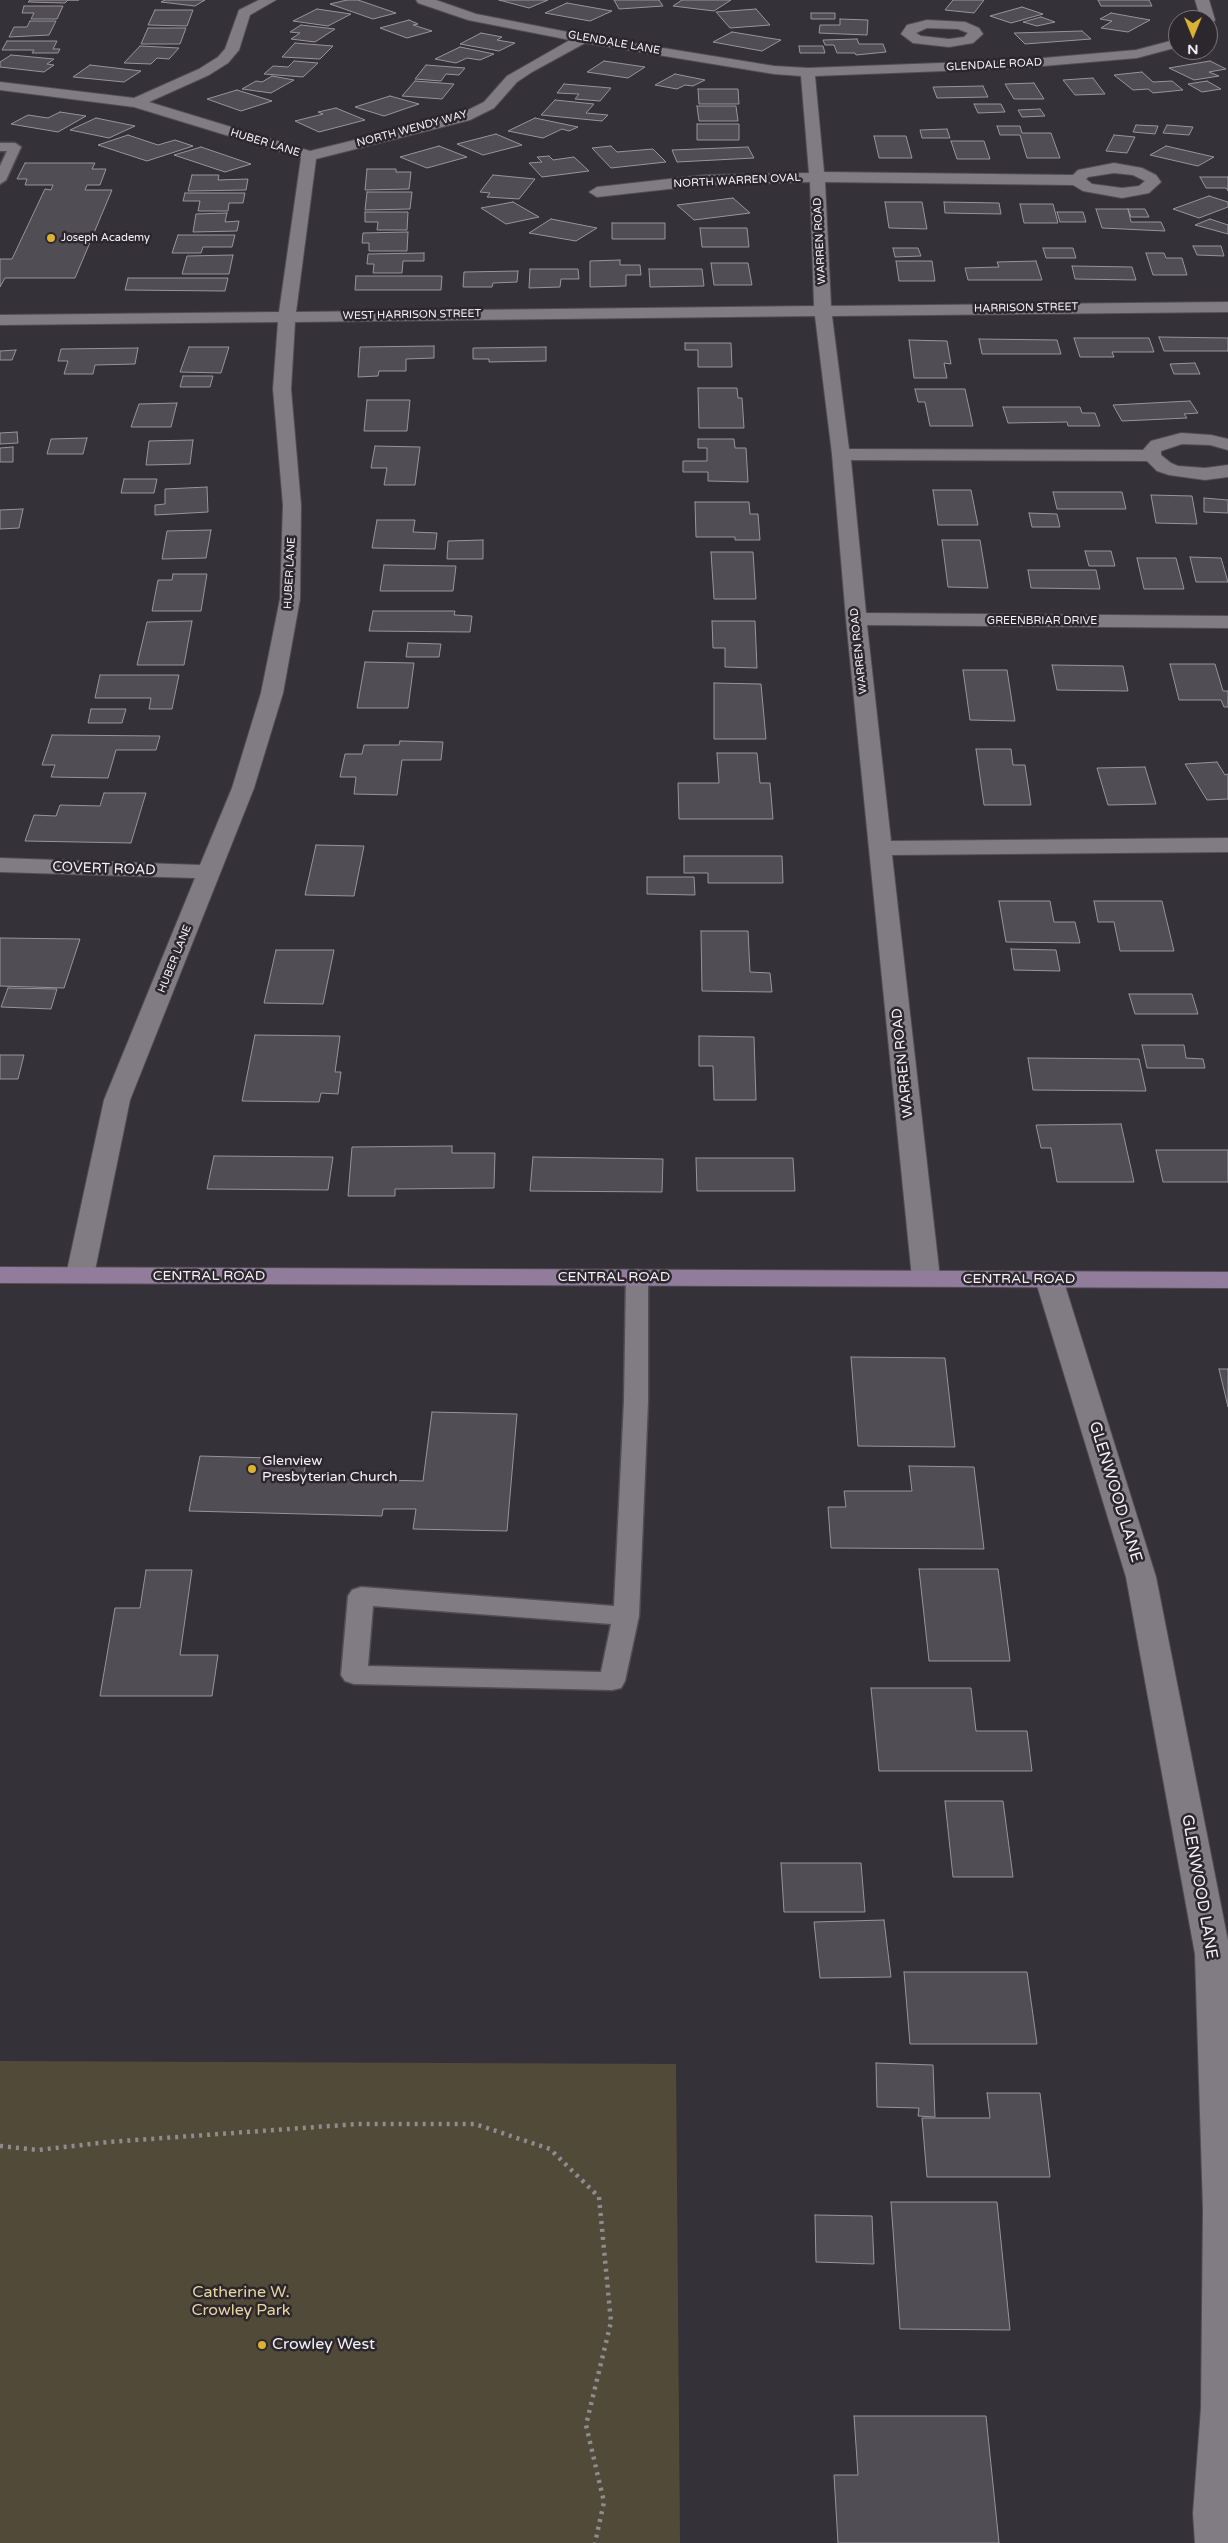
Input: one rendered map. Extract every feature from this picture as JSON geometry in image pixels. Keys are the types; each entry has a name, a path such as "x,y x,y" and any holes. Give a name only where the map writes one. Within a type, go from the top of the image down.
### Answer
{"main road":[{"name":"CENTRAL ROAD","path":"0,1275 1228,1280"}],"street":[{"path":"136,103 204,72 223,60 232,50 244,13 269,0"},
{"name":"GLENDALE LANE","path":"423,0 473,16 583,39 774,70 808,72"},
{"path":"628,46 641,37"},
{"name":"NORTH WENDY WAY","path":"309,156 464,117 489,105 512,79 527,69 583,39"},
{"path":"949,43 965,67"},
{"name":"GLENDALE ROAD","path":"808,72 965,67 1137,54 1168,46"},
{"name":"WARREN ROAD","path":"808,72 817,177 823,310 841,454 856,619 926,1278"},
{"name":"HUBER LANE","path":"0,86 136,103 309,156 287,316 282,389 292,505 290,599 270,702 243,788 208,872 194,914 117,1100 80,1275"},
{"name":"WARREN ROAD","path":"817,177 1077,180"},
{"name":"NORTH WARREN OVAL","path":"597,192 705,180 817,177"},
{"name":"HARRISON STREET","path":"823,310 1228,306"},
{"name":"WEST HARRISON STREET","path":"0,320 823,310"},
{"path":"1228,445 1211,440 1181,438 1158,445 1152,450 1152,456 1156,462 1176,471 1205,474 1228,471"},
{"path":"841,454 1152,456"},
{"name":"GREENBRIAR DRIVE","path":"856,619 1228,622"},
{"path":"880,848 1228,845"},
{"name":"COVERT ROAD","path":"0,866 208,872"},
{"name":"GLENWOOD LANE","path":"1049,1279 1141,1577 1213,1954 1222,2209 1221,2408 1214,2514 1216,2543"}],"lane":[{"path":"0,147 14,147 0,180"},
{"path":"626,1616 361,1596 354,1675 612,1681 626,1616 636,1401 637,1277"}],"path":[{"path":"0,2146 38,2150 108,2142 358,2124 474,2124 550,2149 599,2196 611,2322 586,2425 604,2502 595,2543"}],"green space":[{"name":"Catherine W. Crowley Park","path":"0,2061 676,2064 680,2543 0,2543"}],"building":[{"path":"30,0 68,0 65,3 28,2"},
{"path":"165,0 205,0 195,6 161,2"},
{"path":"347,0 358,0 396,13 373,19 330,4"},
{"path":"499,0 548,0 529,8"},
{"path":"614,0 659,0 663,6 619,9"},
{"path":"682,0 731,0 714,11 673,6"},
{"path":"953,0 984,0 974,13 945,10"},
{"path":"1098,0 1149,0 1152,6 1101,6"},
{"path":"567,3 612,11 590,21 545,13"},
{"path":"24,6 63,6 57,19 31,19 34,13 22,13"},
{"path":"1022,7 1043,14 1011,23 990,16"},
{"path":"317,9 351,14 328,26 293,21"},
{"path":"756,9 770,25 730,28 716,12"},
{"path":"155,10 193,10 187,26 148,25"},
{"path":"811,13 835,13 835,19 811,19"},
{"path":"1111,13 1150,20 1128,32 1101,28 1112,21 1100,19"},
{"path":"1041,17 1055,22 1037,26 1023,22"},
{"path":"840,19 868,20 867,35 819,33 820,25 840,25"},
{"path":"409,20 418,24 413,25 432,31 407,38 380,28"},
{"path":"30,21 56,21 49,35 9,37 14,27 27,27"},
{"path":"301,25 335,29 315,42 291,39 300,33 290,32"},
{"path":"148,28 186,28 180,44 141,44"},
{"path":"1082,31 1091,39 1025,44 1014,33"},
{"path":"732,32 781,40 762,51 713,42"},
{"path":"481,33 502,37 497,40 515,43 499,51 460,44"},
{"path":"857,39 859,44 883,44 886,52 856,55 855,53 837,53 834,45 825,45 823,40"},
{"path":"7,41 57,41 53,49 60,49 58,53 32,53 34,50 2,50"},
{"path":"295,43 333,46 320,59 282,57"},
{"path":"140,46 179,48 169,59 157,58 151,64 124,63"},
{"path":"799,46 823,46 825,53 800,53"},
{"path":"460,47 494,54 480,60 467,58 456,63 435,59"},
{"path":"11,55 54,59 47,64 54,65 44,72 0,67 0,62"},
{"path":"294,61 318,63 303,77 264,74 273,66 288,67"},
{"path":"604,61 645,67 628,78 587,72"},
{"path":"1210,61 1226,69 1209,72 1219,76 1194,80 1169,68"},
{"path":"90,65 141,71 124,82 73,77"},
{"path":"426,65 465,68 459,75 446,74 441,81 415,79"},
{"path":"1142,72 1153,82 1172,81 1183,90 1153,93 1148,89 1133,90 1114,75"},
{"path":"675,74 705,80 693,86 685,85 677,89 655,85"},
{"path":"272,76 294,80 271,93 242,89 256,81 262,82"},
{"path":"1093,78 1105,94 1075,95 1063,80"},
{"path":"415,81 454,84 442,99 402,96"},
{"path":"1207,81 1221,89 1202,92 1188,84"},
{"path":"1034,83 1044,99 1014,99 1005,84"},
{"path":"564,84 611,88 600,101 575,99 579,94 557,93"},
{"path":"983,86 988,97 937,98 933,87"},
{"path":"698,89 738,89 739,104 699,104"},
{"path":"237,90 272,101 241,111 207,99"},
{"path":"390,96 419,104 384,116 355,107"},
{"path":"555,100 594,104 586,113 608,115 602,121 541,115"},
{"path":"974,104 1001,104 1005,112 978,113"},
{"path":"697,106 736,106 738,121 699,121"},
{"path":"336,108 365,120 319,132 295,121 323,114 318,112"},
{"path":"1040,109 1045,116 1022,117 1018,110"},
{"path":"60,112 86,116 58,132 11,124 28,115 48,118"},
{"path":"96,118 135,126 109,138 70,130"},
{"path":"535,118 578,127 569,131 562,129 543,138 508,131"},
{"path":"697,124 739,124 739,140 697,140"},
{"path":"1136,125 1158,126 1155,134 1133,132"},
{"path":"1167,125 1193,127 1189,135 1163,133"},
{"path":"997,126 1020,126 1022,133 1051,133 1060,158 1027,158 1020,135 1000,135"},
{"path":"947,129 950,138 922,138 920,130"},
{"path":"496,134 522,145 483,155 457,144"},
{"path":"128,135 158,145 175,140 193,146 147,161 98,145"},
{"path":"1114,135 1135,137 1127,153 1106,151"},
{"path":"874,136 906,136 912,158 879,158"},
{"path":"951,141 984,141 990,159 957,159"},
{"path":"439,146 467,157 427,168 400,157"},
{"path":"611,146 617,152 653,149 666,162 611,168 592,148"},
{"path":"1166,146 1214,157 1198,166 1150,155"},
{"path":"201,147 251,164 225,172 174,155"},
{"path":"748,147 754,158 677,162 672,150"},
{"path":"549,156 553,160 574,157 589,171 542,177 529,163 542,162 537,157"},
{"path":"25,163 95,163 92,169 106,169 100,185 87,185 85,190 112,190 75,278 5,278 0,287 0,259 12,259 45,189 51,190 53,185 25,185 27,179 17,179"},
{"path":"367,169 396,169 396,172 411,172 409,189 365,190"},
{"path":"192,175 219,175 218,180 248,179 246,190 188,191"},
{"path":"493,175 535,179 519,199 487,197 490,193 480,192"},
{"path":"1200,177 1228,177 1228,191 1226,188 1206,188"},
{"path":"367,192 412,192 410,209 365,210"},
{"path":"185,193 245,193 243,203 229,203 228,211 198,211 200,201 183,201"},
{"path":"1209,196 1228,202 1228,207 1199,218 1173,209"},
{"path":"733,198 750,213 694,220 677,205"},
{"path":"513,202 539,217 506,224 481,208"},
{"path":"885,202 922,202 927,229 889,228"},
{"path":"944,202 999,203 1001,214 945,213"},
{"path":"1020,204 1053,204 1058,223 1024,223"},
{"path":"1096,209 1128,209 1131,222 1161,222 1165,231 1102,228"},
{"path":"1128,209 1145,209 1149,217 1131,217"},
{"path":"365,212 408,212 407,230 377,230 378,222 365,222"},
{"path":"1057,212 1083,212 1086,222 1060,222"},
{"path":"227,213 225,222 239,221 237,231 193,232 196,214"},
{"path":"551,219 597,228 576,241 529,233"},
{"path":"1210,219 1228,225 1228,234 1195,225"},
{"path":"612,223 665,223 665,239 612,239"},
{"path":"700,228 747,228 749,247 702,247"},
{"path":"408,232 407,251 369,251 369,243 362,243 363,233"},
{"path":"178,235 235,235 232,247 203,247 201,253 172,253"},
{"path":"1193,246 1221,246 1224,256 1197,255"},
{"path":"893,248 918,248 921,256 895,257"},
{"path":"1043,248 1073,248 1076,258 1046,258"},
{"path":"424,253 424,261 403,261 402,273 373,273 374,264 367,264 368,254"},
{"path":"1146,253 1164,253 1166,258 1182,258 1187,275 1153,275"},
{"path":"233,255 229,274 182,274 187,256"},
{"path":"620,260 620,265 640,265 641,275 626,275 626,286 590,287 590,261"},
{"path":"896,261 932,261 935,281 899,281"},
{"path":"1036,261 1042,280 968,280 965,268 999,267 997,262"},
{"path":"711,263 748,263 752,285 714,285"},
{"path":"1072,266 1132,267 1136,280 1075,279"},
{"path":"530,269 578,269 579,279 561,279 560,287 529,288"},
{"path":"649,269 702,269 704,286 650,287"},
{"path":"518,271 517,282 493,283 492,287 463,287 464,272"},
{"path":"356,276 442,276 441,290 355,290"},
{"path":"128,278 228,278 225,291 125,290"},
{"path":"1159,337 1228,338 1228,351 1164,351"},
{"path":"1074,338 1149,338 1154,352 1112,352 1114,357 1080,357"},
{"path":"979,339 1057,340 1061,354 982,354"},
{"path":"909,340 947,341 951,364 944,363 947,378 914,378"},
{"path":"685,343 731,343 732,367 698,367 698,350 685,350"},
{"path":"434,346 434,358 406,359 406,371 379,371 378,376 358,377 360,347"},
{"path":"189,347 229,347 221,373 180,372"},
{"path":"546,347 546,361 489,362 489,359 473,359 473,348"},
{"path":"138,348 135,364 95,365 93,374 64,374 68,361 58,361 61,349"},
{"path":"16,350 12,360 0,360 0,351"},
{"path":"1195,363 1200,374 1174,374 1170,364"},
{"path":"183,376 213,376 210,387 180,387"},
{"path":"698,388 737,388 738,398 742,398 744,428 699,428"},
{"path":"915,389 965,389 973,426 930,426 925,402 918,402"},
{"path":"367,400 410,400 407,431 364,431"},
{"path":"1190,401 1198,413 1184,414 1187,418 1122,421 1113,405"},
{"path":"177,403 171,427 131,427 139,404"},
{"path":"1003,407 1080,407 1082,413 1095,413 1100,426 1068,426 1067,422 1008,423"},
{"path":"17,432 18,443 0,444 0,433"},
{"path":"87,438 83,454 47,454 51,439"},
{"path":"698,439 734,439 735,448 746,448 748,482 708,481 708,472 683,472 683,461 707,461 707,448 698,448"},
{"path":"193,440 190,464 146,465 149,441"},
{"path":"375,446 420,447 415,485 384,485 387,468 371,468"},
{"path":"13,447 13,462 0,462 0,448"},
{"path":"124,479 157,479 154,493 121,493"},
{"path":"207,487 208,512 155,515 155,505 165,504 165,489"},
{"path":"933,490 971,490 978,525 938,525"},
{"path":"1053,492 1122,492 1126,509 1057,509"},
{"path":"1151,495 1192,496 1197,524 1156,523"},
{"path":"1204,498 1228,500 1228,513 1204,512"},
{"path":"695,502 749,502 750,514 758,514 760,540 735,540 735,537 696,537"},
{"path":"23,509 19,528 0,529 0,510"},
{"path":"1029,513 1057,514 1060,527 1032,527"},
{"path":"377,520 415,520 413,532 437,533 435,549 372,548"},
{"path":"211,530 206,558 162,559 167,531"},
{"path":"483,540 483,559 447,559 448,541"},
{"path":"942,540 980,540 988,588 948,587"},
{"path":"1085,551 1111,551 1115,566 1089,566"},
{"path":"711,552 753,552 756,599 714,599"},
{"path":"1190,557 1221,558 1228,582 1196,582"},
{"path":"1137,558 1176,558 1184,589 1144,589"},
{"path":"384,565 456,566 453,591 380,591"},
{"path":"1028,570 1096,570 1100,589 1031,588"},
{"path":"173,574 207,574 201,611 152,611 158,580 172,580"},
{"path":"373,611 455,611 454,615 472,616 470,632 369,631"},
{"path":"192,621 184,665 137,665 147,622"},
{"path":"712,621 755,621 757,668 725,667 725,648 713,648"},
{"path":"408,643 441,644 439,657 406,657"},
{"path":"365,662 414,663 408,708 357,708"},
{"path":"1170,664 1215,664 1223,691 1228,691 1228,707 1224,707 1221,700 1179,700"},
{"path":"1052,665 1123,666 1128,691 1057,690"},
{"path":"963,670 1007,670 1015,721 970,720"},
{"path":"100,675 179,675 172,709 149,709 151,698 95,698"},
{"path":"714,683 761,684 766,739 714,739"},
{"path":"91,709 126,709 122,723 88,723"},
{"path":"52,735 160,736 156,750 116,750 108,778 51,777 55,765 42,765"},
{"path":"400,741 443,742 441,760 402,760 397,795 354,794 356,777 340,777 345,754 362,754 364,745 399,745"},
{"path":"976,749 1011,749 1013,765 1025,765 1031,805 984,805"},
{"path":"717,753 757,753 760,783 770,783 773,819 679,819 678,783 719,783"},
{"path":"1217,762 1225,775 1228,774 1228,799 1207,800 1185,764"},
{"path":"1145,767 1156,804 1108,805 1097,768"},
{"path":"104,793 146,793 131,843 25,841 34,815 56,816 60,805 100,806"},
{"path":"316,845 364,846 354,896 305,895"},
{"path":"684,856 782,856 783,883 708,883 708,873 684,873"},
{"path":"647,877 694,877 695,895 647,894"},
{"path":"999,901 1050,901 1054,922 1075,922 1080,943 1006,942"},
{"path":"1094,901 1162,901 1174,951 1120,951 1114,922 1098,922"},
{"path":"701,931 748,931 750,972 770,973 772,992 702,991"},
{"path":"0,938 80,939 64,988 0,986"},
{"path":"1011,949 1056,950 1060,971 1014,970"},
{"path":"276,950 334,950 323,1004 264,1003"},
{"path":"8,988 57,989 51,1009 1,1007"},
{"path":"1129,994 1192,994 1198,1014 1135,1014"},
{"path":"255,1035 340,1036 335,1072 341,1072 338,1094 321,1093 319,1102 242,1101"},
{"path":"699,1036 754,1037 756,1100 714,1100 713,1066 699,1066"},
{"path":"1142,1045 1184,1045 1186,1058 1203,1059 1205,1068 1147,1068"},
{"path":"0,1055 24,1055 18,1079 0,1079"},
{"path":"1028,1058 1139,1059 1146,1091 1033,1090"},
{"path":"1121,1124 1134,1182 1057,1182 1051,1148 1041,1148 1036,1125"},
{"path":"452,1146 452,1153 495,1153 494,1188 395,1189 395,1196 348,1196 352,1147"},
{"path":"1156,1150 1228,1150 1228,1182 1163,1182"},
{"path":"214,1156 333,1157 328,1190 207,1189"},
{"path":"533,1157 663,1159 662,1192 530,1191"},
{"path":"696,1158 793,1158 795,1191 697,1191"},
{"path":"851,1357 945,1358 955,1447 858,1446"},
{"path":"1219,1369 1228,1369 1228,1407"},
{"name":"Glenview Presbyterian Church","path":"432,1412 517,1414 507,1531 413,1529 416,1509 383,1509 382,1516 189,1511 200,1456 307,1459 303,1478 423,1481"},
{"path":"909,1466 974,1467 984,1549 831,1548 828,1507 846,1507 844,1491 912,1491"},
{"path":"919,1569 998,1569 1010,1661 929,1661"},
{"path":"146,1570 192,1570 180,1655 218,1655 212,1696 100,1696 115,1608 140,1608"},
{"path":"871,1688 971,1688 976,1731 1027,1731 1032,1771 879,1771"},
{"path":"945,1801 1003,1801 1013,1877 953,1877"},
{"path":"781,1863 861,1863 865,1912 784,1912"},
{"path":"884,1920 891,1977 820,1978 814,1922"},
{"path":"904,1972 1027,1972 1037,2044 910,2044"},
{"path":"876,2063 933,2065 935,2117 918,2116 919,2108 877,2107"},
{"path":"987,2093 1040,2093 1050,2177 927,2177 922,2118 990,2118"},
{"path":"891,2202 997,2202 1010,2330 900,2329"},
{"path":"815,2215 872,2216 874,2264 816,2262"},
{"path":"854,2416 986,2416 999,2543 838,2543 834,2475 858,2475"}],"place":[{"name":"Joseph Academy","path":"51,238"},
{"name":"Glenview Presbyterian Church","path":"252,1469"},
{"name":"Crowley West","path":"262,2345"}]}
